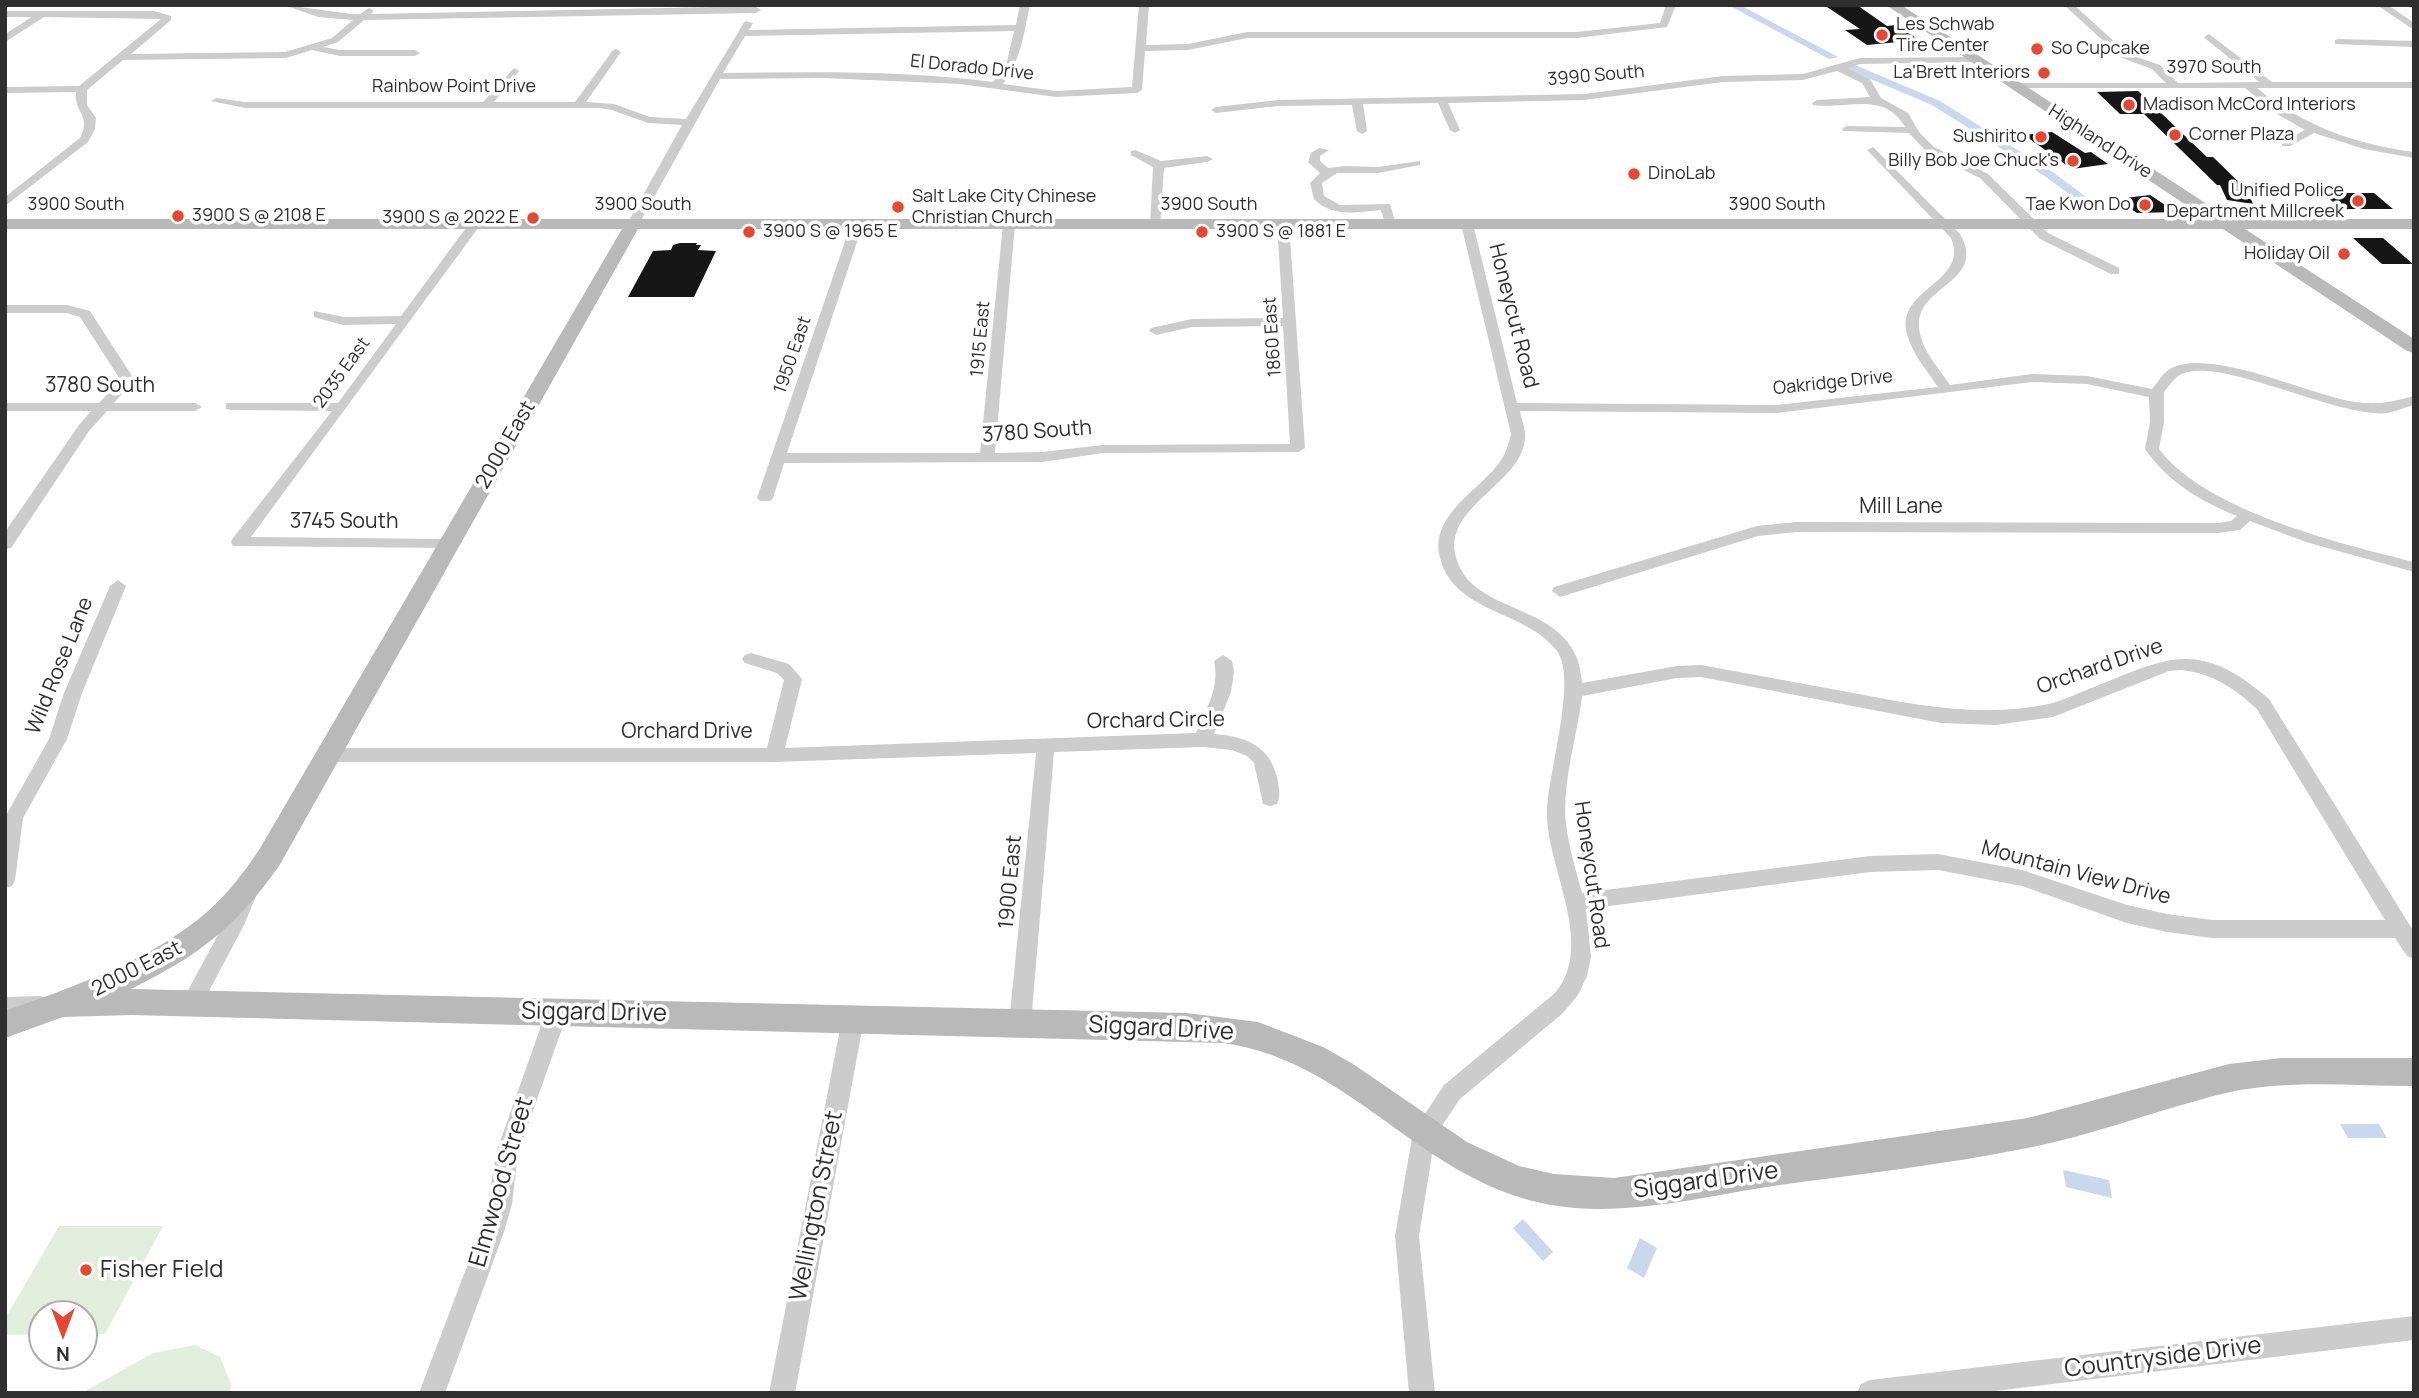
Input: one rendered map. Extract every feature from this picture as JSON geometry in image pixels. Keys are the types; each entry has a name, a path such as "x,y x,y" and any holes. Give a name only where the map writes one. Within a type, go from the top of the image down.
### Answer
{"main road":[{"name":"Highland Drive","path":"1892,5 2414,347"},
{"name":"3900 South","path":"5,224 2414,224"},
{"name":"2000 East","path":"5,1025 65,1004 132,976 168,957 217,920 252,884 633,224"},
{"name":"Siggard Drive","path":"65,1004 192,1003 1187,1027 1236,1031 1281,1043 1322,1062 1454,1152 1519,1182 1558,1191 1614,1194 2028,1133 2229,1078 2281,1072 2414,1072"}],"street":[{"path":"288,5 310,13 364,16 549,16 619,11 758,8"},
{"path":"120,57 266,57 315,48 340,37 375,5"},
{"path":"996,86 1008,73 1025,5"},
{"name":"El Dorado Drive","path":"718,76 960,80 1056,94 1137,90 1144,5"},
{"path":"1140,48 1188,47 1247,35 1600,34 1664,25 1671,5"},
{"path":"2068,5 2125,56 2156,67 2176,86"},
{"path":"2381,5 2414,27"},
{"name":"2000 East","path":"633,224 690,121 758,8"},
{"path":"5,14 158,14 167,17 165,22 82,89 5,90"},
{"path":"5,39 42,14"},
{"path":"743,33 1020,28"},
{"path":"2209,37 2270,86"},
{"path":"2338,42 2414,44"},
{"path":"315,48 334,53 415,53"},
{"path":"578,105 616,52"},
{"name":"3990 South","path":"1216,110 1265,103 1584,97 1723,79 1793,79 1860,61 1975,60"},
{"path":"1838,67 1869,83 1877,100"},
{"path":"486,105 513,71"},
{"name":"3970 South","path":"2015,86 2414,85"},
{"path":"2248,86 2285,115 2314,129 2414,155"},
{"path":"5,203 84,140 90,129 91,118 83,111 80,101 82,89"},
{"path":"5,100 19,90"},
{"path":"1442,100 1455,130"},
{"path":"1817,103 1877,100 1904,115 1912,130 1930,149 1984,176 2031,224 2055,243 2115,271"},
{"name":"Rainbow Point Drive","path":"216,101 245,105 578,105 614,107 648,120 690,121"},
{"path":"1357,102 1362,131"},
{"path":"1847,129 1912,130"},
{"path":"2286,144 2314,129"},
{"path":"1323,150 1315,155 1314,162 1327,173"},
{"path":"1873,150 1922,204 1945,224 1960,245 1961,259 1918,305 1911,328 1917,344 1947,390"},
{"path":"1135,153 1159,165 1207,159"},
{"path":"1390,224 1386,206 1348,209 1322,201 1316,183 1327,173 1342,169 1387,169 1416,163"},
{"path":"1156,224 1159,165"},
{"name":"2035 East","path":"239,542 475,224"},
{"name":"1950 East","path":"765,498 858,224"},
{"name":"1915 East","path":"987,458 1009,224"},
{"name":"1860 East","path":"1283,224 1298,448"},
{"name":"Honeycut Road","path":"1422,1393 1407,1236 1424,1132 1452,1092 1538,1023 1570,990 1580,963 1578,926 1559,839 1557,815 1558,789 1574,691 1573,666 1558,639 1469,591 1448,559 1446,548 1450,527 1465,508 1499,475 1514,453 1518,435 1467,224"},
{"path":"5,309 67,309 87,316 125,376 120,388 85,428 6,541"},
{"path":"319,314 343,321 405,320"},
{"path":"1156,331 1192,323 1290,322"},
{"path":"2414,400 2396,408 2342,406 2257,377 2208,368 2184,369 2163,382 2155,394 2158,420 2152,449 2162,467 2179,479 2248,515 2414,568"},
{"name":"Oakridge Drive","path":"1513,407 1777,409 1947,390 2032,377 2087,380 2155,394"},
{"path":"231,406 341,407"},
{"name":"3780 South","path":"5,407 195,407"},
{"name":"3780 South","path":"779,458 1042,457 1103,449 1298,448"},
{"name":"Mill Lane","path":"1560,591 1757,531 1796,527 2218,528 2235,526 2248,515"},
{"name":"3745 South","path":"239,542 449,544"},
{"name":"Wild Rose Lane","path":"5,880 14,818 58,738 73,693 118,586"},
{"path":"751,659 783,668 793,679 774,755"},
{"path":"1203,740 1225,689 1227,676 1223,661"},
{"name":"Orchard Drive","path":"1574,691 1677,672 1701,671 1941,716 1996,718 2053,710 2167,665 2182,663 2206,667 2226,676 2263,704 2414,950"},
{"name":"Orchard Circle","path":"1046,746 1231,741 1252,750 1261,759 1270,776 1270,799"},
{"name":"Orchard Drive","path":"328,755 774,755 1046,746"},
{"name":"1900 East","path":"1020,1023 1046,746"},
{"name":"Mountain View Drive","path":"1574,902 1870,864 1938,862 2022,878 2127,914 2167,923 2212,929 2400,929"},
{"name":"2000 East","path":"192,1003 237,919 252,884"},
{"path":"5,1007 65,1004"},
{"name":"Elmwood Street","path":"432,1393 492,1232 500,1204 507,1153 557,1012"},
{"name":"Wellington Street","path":"782,1393 853,1019"},
{"name":"Countryside Drive","path":"1870,1393 2414,1328"}],"green space":[{"name":"Fisher Field","path":"59,1226 163,1226 105,1334 98,1334 98,1300 28,1300 28,1334 5,1335 5,1319"},
{"path":"195,1345 220,1357 231,1384 230,1393 82,1393 153,1353"}],"water":[{"path":"2340,1124 2379,1124 2387,1138 2348,1138"},
{"path":"2063,1170 2109,1180 2112,1198 2066,1187"},
{"path":"1523,1219 1553,1252 1543,1261 1513,1228"},
{"path":"1640,1238 1657,1248 1644,1278 1627,1268"}],"building":[{"path":"1824,5 1857,5 1887,26 1896,25 1919,40 1867,45 1845,30 1860,29"},
{"name":"Corner Plaza","path":"2138,91 2207,157 2213,157 2248,191 2253,204 2227,200 2220,185 2144,114 2120,114 2097,92"},
{"path":"2052,132 2108,164 2072,169 2024,135"},
{"name":"Unified Police Department Millcreek","path":"2322,193 2374,193 2393,209 2342,209"},
{"name":"Tae Kwon Do","path":"2150,195 2176,212 2137,213 2116,199"},
{"path":"2353,238 2383,238 2413,264 2382,264"},
{"path":"697,243 696,245 701,245 698,250 716,251 694,297 628,297 653,251 671,250 673,245"}],"waterway":[{"path":"1732,5 1833,57"},
{"path":"1851,67 1936,103 2050,175 2099,211"}],"place":[{"name":"Les Schwab Tire Center","path":"1882,35"},
{"name":"So Cupcake","path":"2037,49"},
{"name":"La'Brett Interiors","path":"2044,73"},
{"name":"Madison McCord Interiors","path":"2129,105"},
{"name":"Corner Plaza","path":"2175,135"},
{"name":"Sushirito","path":"2041,137"},
{"name":"Billy Bob Joe Chuck's","path":"2073,161"},
{"name":"DinoLab","path":"1634,174"},
{"name":"Unified Police Department Millcreek","path":"2358,201"},
{"name":"Tae Kwon Do","path":"2145,205"},
{"name":"Salt Lake City Chinese Christian Church","path":"898,207"},
{"name":"3900 S @ 2108 E","path":"178,216"},
{"name":"3900 S @ 2022 E","path":"533,218"},
{"name":"3900 S @ 1965 E","path":"749,232"},
{"name":"3900 S @ 1881 E","path":"1202,232"},
{"name":"Holiday Oil","path":"2344,254"},
{"name":"Fisher Field","path":"86,1270"}]}
